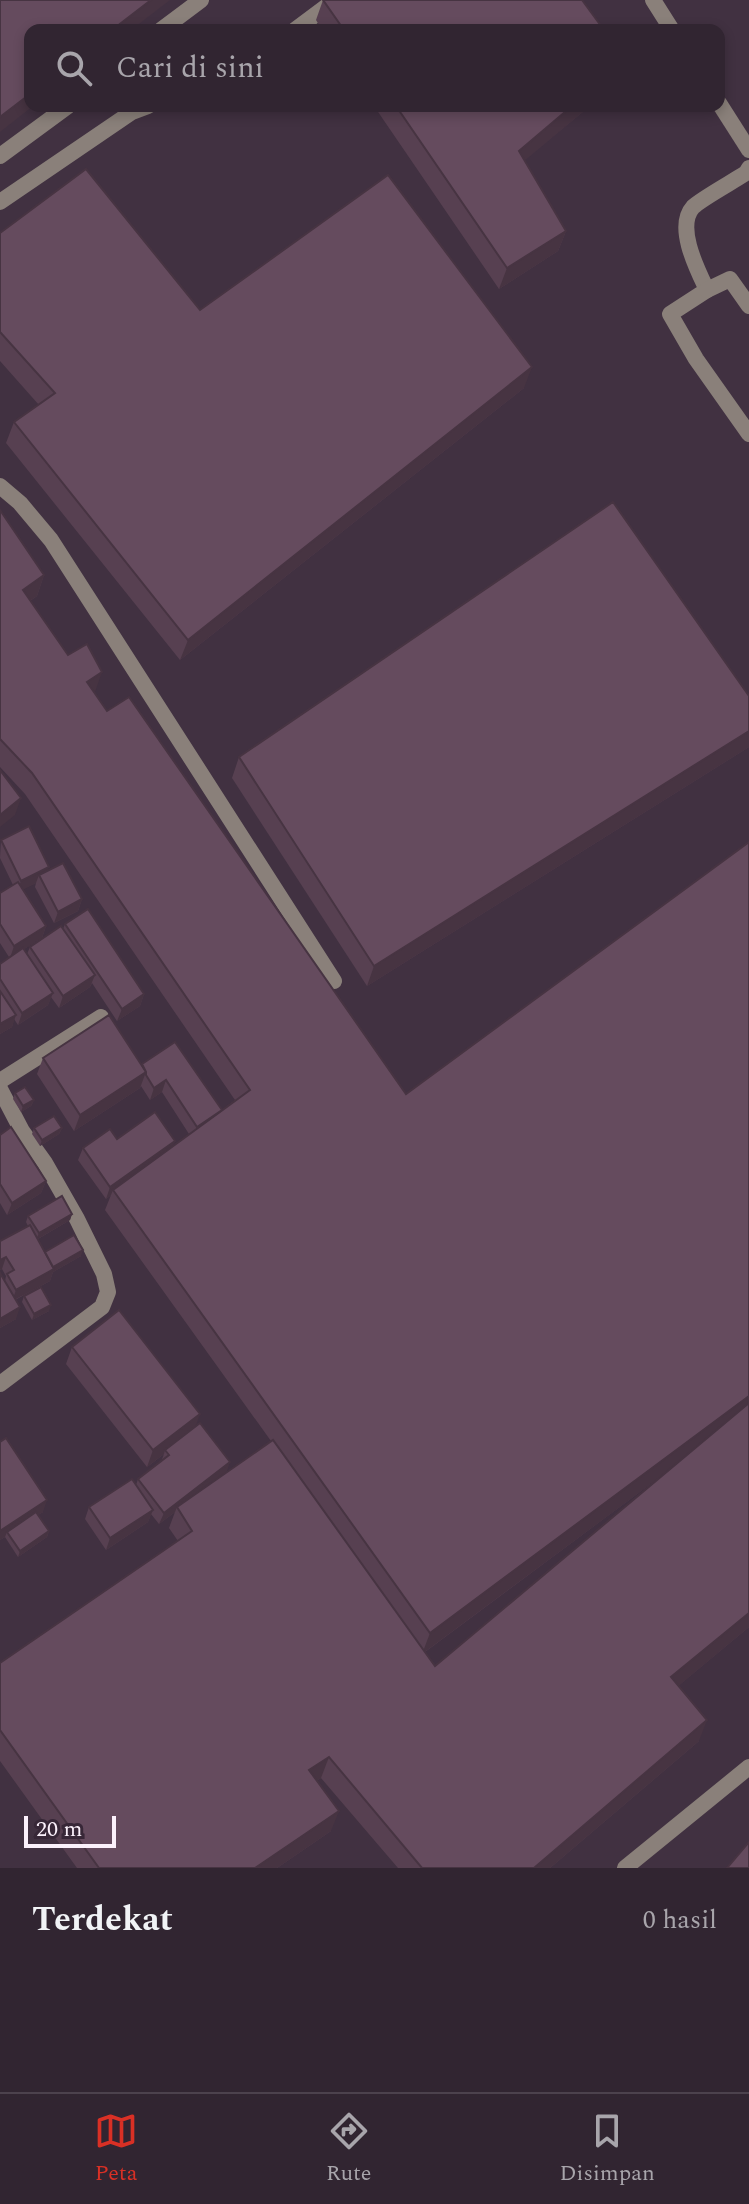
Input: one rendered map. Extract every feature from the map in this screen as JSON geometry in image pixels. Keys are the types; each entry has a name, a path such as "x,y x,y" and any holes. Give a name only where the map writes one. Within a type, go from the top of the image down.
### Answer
{"street":[{"path":"169,24 201,0"},
{"path":"303,24 335,0"},
{"path":"653,0 668,24"},
{"path":"0,156 60,112"},
{"path":"0,202 132,112"},
{"path":"725,112 749,150"},
{"path":"707,290 689,251 686,221 693,208 749,168"},
{"path":"749,306 730,279 670,314 696,359 749,434"},
{"path":"0,486 20,503 51,540 334,981"},
{"path":"0,1081 101,1017"},
{"path":"0,1089 22,1131 45,1163 77,1219 104,1274 108,1292 102,1307 0,1384"},
{"path":"0,1137 22,1131"},
{"path":"625,1868 749,1767"}],"building":[{"path":"0,0 151,0 120,24 24,24 24,99 0,117"},
{"path":"323,0 582,0 600,24 340,24"},
{"path":"400,112 565,112 519,151 566,231 507,268"},
{"path":"86,169 200,310 388,175 532,367 188,640 14,422 55,393 0,332 0,233"},
{"path":"613,502 749,696 749,731 374,966 239,757"},
{"path":"0,510 44,575 23,590 68,655 87,644 102,672 87,682 107,711 129,697 406,1094 749,842 749,1396 430,1633 113,1190 250,1090 32,773 0,739"},
{"path":"0,770 21,798 0,815"},
{"path":"29,826 49,867 21,881 1,840"},
{"path":"63,863 82,899 58,912 39,875"},
{"path":"18,882 46,926 14,946 0,924 0,893"},
{"path":"88,909 144,994 122,1009 65,924"},
{"path":"61,926 95,975 63,996 30,947"},
{"path":"23,948 53,993 22,1013 0,979 0,964"},
{"path":"0,991 16,1015 0,1024"},
{"path":"109,1015 146,1072 80,1115 43,1058"},
{"path":"175,1042 222,1110 197,1127 166,1080 154,1088 142,1064"},
{"path":"25,1087 34,1100 23,1106 15,1093"},
{"path":"155,1112 175,1141 110,1187 83,1148 110,1129 117,1139"},
{"path":"54,1116 62,1128 42,1140 34,1128"},
{"path":"11,1127 46,1181 12,1203 0,1184 0,1135"},
{"path":"62,1196 72,1214 39,1233 28,1216"},
{"path":"30,1225 54,1269 16,1290 7,1274 14,1270 6,1257 0,1260 0,1241"},
{"path":"74,1235 83,1250 53,1267 45,1252"},
{"path":"0,1273 20,1307 0,1319"},
{"path":"41,1287 51,1305 34,1314 24,1296"},
{"path":"119,1310 200,1414 153,1450 72,1347"},
{"path":"749,1403 749,1613 671,1677 707,1720 534,1868 422,1868 329,1757 309,1770 339,1811 255,1868 99,1868 0,1730 0,1663 192,1531 177,1507 273,1440 435,1666"},
{"path":"200,1423 230,1462 164,1513 138,1479 169,1455 165,1450"},
{"path":"6,1438 47,1500 0,1531 0,1442"},
{"path":"132,1479 153,1510 110,1538 89,1507"},
{"path":"36,1512 49,1531 20,1551 7,1532"},
{"path":"749,1842 749,1868 727,1868"}]}
